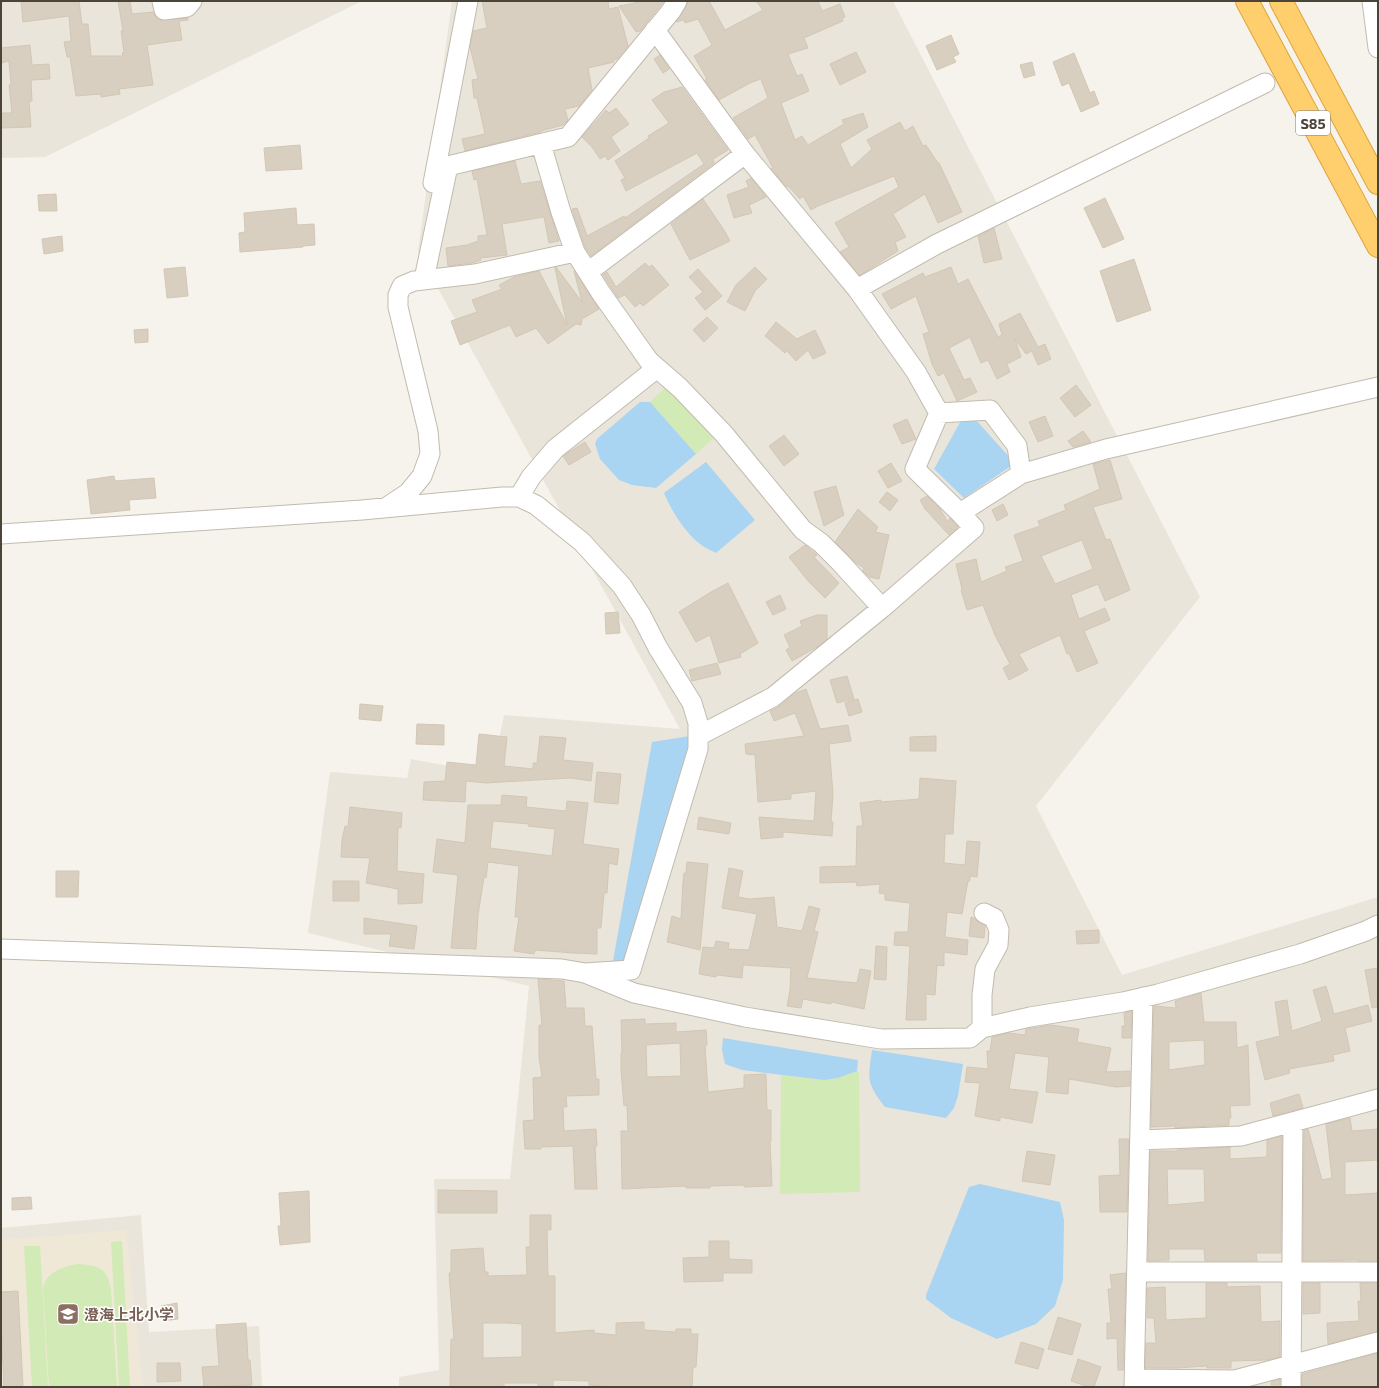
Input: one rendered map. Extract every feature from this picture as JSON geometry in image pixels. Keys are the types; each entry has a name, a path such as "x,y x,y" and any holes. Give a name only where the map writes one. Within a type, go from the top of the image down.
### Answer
{"highway":[{"name":"S85","path":"1247,1 1378,246"},
{"name":"S85","path":"1281,1 1378,183"}],"street":[{"path":"162,1 164,10 187,8 192,1"},
{"path":"419,280 468,1"},
{"path":"419,280 448,166 568,137 677,1"},
{"path":"1372,1 1378,48"},
{"path":"655,30 745,154 857,289 916,372 938,413"},
{"path":"857,289 944,240 1266,83"},
{"path":"542,144 575,252 601,293 649,361 680,388 724,434 803,530 821,543 882,608"},
{"path":"588,272 745,154"},
{"path":"384,508 408,493 422,476 430,454 428,431 398,307 398,295 402,286 419,280 475,274 575,252"},
{"path":"519,497 531,477 555,449 657,368"},
{"path":"960,513 1021,474 1106,450 1378,387"},
{"path":"938,413 990,410 1017,446 1021,474"},
{"path":"698,736 773,697 882,608 974,528 915,469 938,413"},
{"path":"1,534 384,508 502,497 519,497 536,505 582,542 622,586 641,614 658,648 692,703 698,723 698,750 631,970 586,973"},
{"path":"982,1028 982,995 985,969 998,945 999,930 994,918 984,913"},
{"path":"1,949 132,952 251,958 527,966 562,969 586,973 634,993 745,1017 881,1038 970,1038 982,1028 1030,1016 1143,998 1300,954 1366,931 1378,925"},
{"path":"1143,998 1134,1383 1235,1380 1378,1342"},
{"path":"1140,1140 1241,1136 1378,1099"},
{"path":"1291,1387 1293,1122"},
{"path":"1137,1272 1378,1272"}],"shaded area":[{"path":"1,1 362,1 45,157 1,158"},
{"path":"452,1 893,1 1200,597 1036,806 1122,975 1378,897 1378,1387 399,1387 399,1377 439,1370 434,1179 510,1179 529,986 308,933 330,772 407,778 411,759 492,774 504,715 680,729 418,252"},
{"name":"澄海上北小学","path":"141,1215 149,1332 259,1326 262,1387 1,1387 1,1228"},
{"name":"澄海上北小学","path":"126,1230 143,1387 1,1387 1,1240"}],"green space":[{"path":"678,376 725,428 696,454 650,402"},
{"path":"857,1071 859,1073 860,1192 780,1194 781,1075 824,1080 838,1078"},
{"path":"122,1241 130,1387 119,1387 111,1242"},
{"path":"24,1246 40,1246 48,1387 32,1387"},
{"path":"78,1264 101,1269 107,1276 109,1282 111,1289 117,1387 49,1387 43,1288 48,1278 56,1271 67,1266"}],"water":[{"path":"640,402 650,402 696,454 656,488 632,485 619,480 600,459 595,444 597,439"},
{"path":"963,417 976,420 1011,459 1011,466 964,498 934,469"},
{"path":"706,462 755,520 716,553 694,539 675,514 664,493"},
{"path":"690,736 692,746 628,961 613,961 652,742"},
{"path":"723,1038 858,1060 857,1071 838,1078 824,1080 742,1070 725,1064 722,1050"},
{"path":"872,1050 963,1064 958,1096 954,1108 946,1118 885,1107 871,1086 869,1075"},
{"path":"980,1184 1060,1202 1064,1220 1063,1280 1055,1306 1036,1324 997,1339 951,1318 926,1299 926,1295 969,1187"}],"building":[{"path":"79,1 82,24 88,24 91,56 123,56 122,53 124,52 121,31 123,31 118,1 130,1 132,14 153,12 160,20 188,18 188,20 179,21 182,40 147,45 153,85 119,89 120,94 101,97 101,94 76,96 70,57 67,57 64,42 71,41 69,16 23,22 21,2"},
{"path":"482,1 608,1 609,9 618,7 628,46 617,59 613,60 614,62 588,68 592,90 579,106 565,109 568,120 563,125 465,151 462,139 485,134 477,98 474,98 472,80 478,79 470,47 473,31 487,28"},
{"path":"635,1 664,1 640,31 636,32 619,6 635,3"},
{"path":"688,1 709,1 725,30 763,10 756,1 818,1 822,11 840,4 845,17 842,18 843,21 804,38 808,48 788,54 797,76 802,74 809,91 781,103 795,140 802,136 808,145 844,124 842,120 863,113 868,127 840,144 851,168 872,149 867,140 900,122 905,131 913,126 923,146 926,145 939,163 962,212 938,223 925,194 893,214 906,237 895,242 898,251 860,275 840,252 849,247 835,223 899,187 894,176 811,210 803,196 800,199 771,169 773,168 755,135 748,139 733,118 768,98 761,79 750,83 719,100 705,80 707,79 694,56 712,45 698,19 685,23 684,20 676,22 686,7"},
{"path":"951,35 959,54 953,57 956,62 937,70 926,46"},
{"path":"30,45 32,65 49,64 50,79 31,80 32,101 29,101 31,127 1,128 1,113 12,113 9,85 11,85 9,61 1,63 1,48"},
{"path":"856,52 866,72 840,85 830,64"},
{"path":"1074,53 1090,93 1094,91 1099,104 1081,112 1069,83 1062,86 1053,62"},
{"path":"660,55 669,69 663,73 654,59"},
{"path":"1032,62 1035,75 1024,78 1020,65"},
{"path":"682,87 728,150 713,159 714,163 591,256 585,247 572,209 577,208 587,236 624,216 625,218 704,164 697,153 626,191 621,180 625,178 615,161 649,138 648,136 669,123 652,100 664,92"},
{"path":"616,108 629,124 611,137 620,151 608,160 605,156 600,159 592,147 582,137 606,110 609,113"},
{"path":"300,145 302,169 266,171 264,148"},
{"path":"515,161 521,184 540,181 559,241 549,243 544,217 502,224 507,255 480,258 481,260 472,263 448,266 446,248 467,245 478,241 478,236 487,235 477,179 474,180 472,171"},
{"path":"751,178 766,197 749,205 752,213 734,218 727,195 749,187 746,181"},
{"path":"56,194 57,211 39,211 38,195"},
{"path":"1105,198 1124,239 1103,248 1084,208"},
{"path":"703,199 730,241 690,260 671,224"},
{"path":"296,208 297,225 314,224 315,245 240,252 239,233 245,232 244,213"},
{"path":"994,228 1002,259 984,263 978,236"},
{"path":"62,236 63,251 44,254 42,239"},
{"path":"1134,259 1151,310 1117,322 1100,271"},
{"path":"645,263 649,267 652,265 669,285 643,306 640,303 635,307 625,295 618,298 603,275 607,272 616,287"},
{"path":"185,267 188,296 167,298 164,269"},
{"path":"556,267 582,302 574,271 599,309 582,319 581,325 576,324 548,344 536,328 516,337 510,325 460,345 451,321 477,312 472,300 502,289 499,285 514,277 539,271 567,325"},
{"path":"755,267 767,279 755,291 745,311 727,302 736,285"},
{"path":"951,267 958,284 968,279 998,337 1002,335 999,324 1020,313 1038,347 1045,344 1051,359 1038,365 1032,351 1026,354 1015,339 1021,357 1007,364 1010,372 997,379 988,360 981,363 970,337 949,348 964,380 970,378 977,392 957,401 944,373 938,376 932,364 923,334 929,332 916,296 891,309 882,294 923,273 925,277"},
{"path":"698,269 722,296 705,310 695,298 703,292 689,277"},
{"path":"707,317 718,328 704,342 693,330"},
{"path":"776,322 797,339 815,330 826,353 813,359 808,350 796,361 787,351 785,353 765,336"},
{"path":"148,329 148,342 135,343 134,330"},
{"path":"1076,385 1091,405 1075,417 1060,398"},
{"path":"1045,416 1053,436 1038,442 1029,422"},
{"path":"907,419 916,439 902,444 893,425"},
{"path":"1083,431 1091,442 1073,447 1068,441"},
{"path":"784,435 799,454 784,466 769,446"},
{"path":"585,442 591,452 569,465 563,456"},
{"path":"1110,460 1122,499 1093,507 1106,540 1110,539 1130,590 1105,601 1098,584 1071,595 1079,619 1105,608 1110,620 1084,631 1098,663 1077,672 1069,653 1067,654 1060,635 1019,654 1028,670 1009,680 1003,668 1010,664 995,635 983,605 967,610 956,564 976,559 981,582 1007,571 1005,567 1023,561 1014,535 1040,526 1038,521 1066,510 1064,505 1100,489 1093,464","holes":["1082,540 1093,569 1055,584 1041,556"]},
{"path":"891,463 902,481 888,488 878,471"},
{"path":"114,476 115,481 154,478 156,498 129,500 130,510 91,514 87,480"},
{"path":"836,486 844,515 824,526 814,492"},
{"path":"887,492 898,500 890,511 879,502"},
{"path":"927,496 940,509 948,522 950,518 958,527 954,531 950,527 953,532 949,535 925,509 920,500"},
{"path":"1003,504 1008,515 997,521 992,510"},
{"path":"858,509 878,527 875,532 889,535 879,579 869,577 863,571 864,568 856,563 835,542"},
{"path":"805,545 817,555 814,557 839,583 825,598 808,581 789,557"},
{"path":"728,583 758,643 740,654 741,657 719,663 710,635 696,642 679,612"},
{"path":"780,595 786,609 773,615 766,602"},
{"path":"618,612 620,633 606,634 605,613"},
{"path":"817,615 827,615 827,639 817,647 792,661 786,650 790,647 784,635 802,626 800,621"},
{"path":"717,663 721,674 692,681 689,670"},
{"path":"847,676 854,699 837,703 830,680"},
{"path":"806,689 820,729 848,725 851,741 829,744 833,794 831,822 833,822 832,836 783,832 783,837 761,839 759,817 814,821 816,791 791,794 791,799 758,802 755,755 746,754 745,744 804,736 795,713 774,721 770,711 780,706 796,693"},
{"path":"858,699 862,712 849,716 845,703"},
{"path":"360,704 383,706 381,721 359,719"},
{"path":"417,724 444,725 444,745 416,744"},
{"path":"479,734 507,737 504,766 533,769 533,763 537,763 540,736 566,738 563,760 593,763 591,781 570,778 486,783 466,781 465,802 423,800 424,782 445,781 447,762 476,765"},
{"path":"936,736 936,751 910,751 910,737"},
{"path":"597,772 621,774 618,804 594,802"},
{"path":"920,778 956,781 953,834 945,834 944,863 965,865 967,841 980,842 977,877 970,876 962,914 947,912 945,937 968,940 967,955 944,952 944,966 937,965 935,995 926,994 926,1020 906,1020 910,946 894,945 895,932 908,932 910,903 885,900 885,894 879,893 880,884 857,886 856,882 820,883 820,867 856,866 857,826 863,826 860,803 881,800 881,802 919,799"},
{"path":"502,795 527,797 526,807 566,811 567,801 588,803 583,844 619,849 617,865 609,863 607,893 604,893 601,928 597,928 597,954 535,950 534,954 514,951 519,917 515,917 519,866 488,862 478,915 476,949 451,948 458,875 433,872 437,839 465,843 468,805 501,805","holes":["493,821 529,824 528,826 555,829 552,856 490,848"]},
{"path":"350,807 402,813 401,828 398,827 397,871 424,874 422,903 398,904 398,889 366,883 370,858 341,857 342,840 345,826 348,827"},
{"path":"699,817 731,823 729,834 697,829"},
{"path":"687,862 708,864 700,950 667,942 672,916 681,919 683,882"},
{"path":"729,868 743,871 738,897 750,899 774,897 777,927 802,931 809,906 820,909 814,931 818,932 807,978 857,983 860,969 871,971 864,1009 831,1002 831,1004 803,999 801,1008 787,1006 790,990 791,968 743,965 742,978 717,975 716,977 699,974 703,947 714,948 716,941 729,943 728,949 749,950 757,914 722,908"},
{"path":"56,871 79,871 78,897 56,897"},
{"path":"333,881 359,881 359,901 333,901"},
{"path":"971,917 985,926 984,938 969,936"},
{"path":"364,918 417,926 414,949 389,946 391,934 364,934"},
{"path":"1099,930 1099,943 1077,944 1076,931"},
{"path":"876,946 887,947 886,980 874,979"},
{"path":"1378,968 1378,1007 1372,1008 1365,970"},
{"path":"538,979 564,981 566,1008 584,1008 585,1026 592,1026 596,1079 599,1079 599,1095 566,1096 567,1107 563,1107 564,1131 596,1129 597,1146 595,1146 597,1189 575,1189 573,1146 525,1149 523,1121 534,1120 533,1078 542,1077 539,1057 539,1025 542,1025"},
{"path":"1326,986 1334,1014 1368,1005 1372,1021 1345,1028 1350,1051 1333,1055 1334,1061 1289,1069 1290,1073 1265,1080 1256,1042 1280,1036 1275,1002 1287,1000 1292,1031 1322,1021 1313,990"},
{"path":"1201,993 1204,1022 1236,1022 1237,1048 1248,1045 1250,1105 1230,1106 1231,1118 1229,1118 1229,1125 1175,1128 1175,1126 1151,1127 1154,1006 1176,1008 1175,1001","holes":["1204,1040 1205,1065 1169,1070 1169,1042"]},
{"path":"1132,1011 1131,1038 1122,1038 1122,1026 1125,1026 1124,1013"},
{"path":"645,1019 645,1024 676,1023 676,1032 706,1030 707,1045 705,1046 708,1092 744,1088 744,1075 766,1074 767,1110 771,1110 770,1141 772,1186 744,1187 744,1185 710,1186 710,1188 686,1188 686,1186 622,1189 621,1131 628,1131 627,1105 624,1106 621,1070 621,1020","holes":["680,1043 681,1076 647,1077 646,1045"]},
{"path":"1051,1025 1079,1029 1077,1042 1111,1048 1106,1072 1130,1071 1130,1086 1116,1087 1069,1079 1068,1094 1046,1092 1049,1057 1015,1053 1009,1089 1038,1092 1032,1123 1000,1117 1000,1121 975,1116 980,1083 965,1082 967,1067 988,1069 987,1051 990,1051 992,1037 1009,1033 1025,1035 1026,1029"},
{"path":"1299,1094 1303,1108 1273,1116 1270,1103"},
{"path":"1350,1118 1352,1131 1378,1129 1378,1160 1345,1162 1345,1195 1378,1193 1378,1261 1303,1261 1304,1130 1308,1129 1322,1180 1332,1178 1326,1124"},
{"path":"1282,1136 1281,1253 1256,1253 1257,1261 1205,1261 1204,1249 1169,1249 1169,1260 1148,1261 1150,1151 1177,1151 1230,1147 1230,1159 1267,1157 1267,1140","holes":["1167,1169 1204,1169 1205,1202 1168,1205"]},
{"path":"1119,1139 1129,1139 1127,1212 1100,1212 1099,1176 1120,1175"},
{"path":"1027,1151 1055,1155 1050,1185 1022,1181"},
{"path":"438,1190 497,1191 497,1213 438,1213"},
{"path":"309,1191 310,1242 280,1245 278,1226 281,1226 279,1193"},
{"path":"31,1197 32,1209 12,1210 12,1198"},
{"path":"530,1215 551,1215 551,1230 547,1230 548,1276 555,1276 555,1333 594,1330 594,1333 616,1335 616,1323 644,1322 644,1330 676,1332 676,1329 691,1329 691,1334 698,1334 696,1367 693,1367 692,1387 613,1387 589,1385 589,1381 553,1380 553,1387 538,1387 538,1383 504,1383 504,1387 450,1387 451,1339 454,1339 449,1273 451,1273 451,1250 483,1248 485,1272 488,1272 488,1276 527,1275 526,1247 530,1247","holes":["483,1323 522,1324 522,1357 483,1358"]},
{"path":"709,1241 729,1241 729,1259 752,1260 752,1273 723,1273 723,1281 684,1282 683,1258 709,1257"},
{"path":"1126,1273 1123,1370 1118,1370 1117,1338 1107,1339 1107,1323 1111,1323 1108,1289 1112,1289 1110,1275"},
{"path":"1206,1283 1227,1283 1227,1287 1260,1286 1261,1322 1280,1321 1280,1357 1267,1360 1231,1361 1231,1368 1207,1368 1207,1366 1145,1368 1146,1343 1156,1343 1154,1318 1147,1318 1147,1288 1165,1287 1166,1320 1206,1318"},
{"path":"1303,1283 1320,1283 1320,1313 1303,1314"},
{"path":"1360,1283 1378,1283 1378,1331 1328,1344 1327,1323 1359,1321 1358,1301 1361,1301"},
{"path":"18,1291 23,1387 4,1387 1,1292"},
{"path":"177,1303 178,1319 163,1321 161,1306"},
{"path":"1058,1317 1081,1324 1072,1355 1048,1349"},
{"path":"246,1323 248,1360 250,1360 252,1385 204,1387 202,1367 219,1366 216,1325"},
{"path":"1021,1342 1044,1349 1038,1369 1015,1363"},
{"path":"1378,1353 1378,1387 1302,1387 1302,1374"},
{"path":"1078,1359 1101,1367 1094,1387 1089,1387 1071,1381"},
{"path":"157,1363 180,1363 181,1381 157,1382"},
{"path":"1280,1379 1280,1385 1271,1385 1271,1382"}],"place":[{"name":"澄海上北小学","path":"68,1314"}]}
